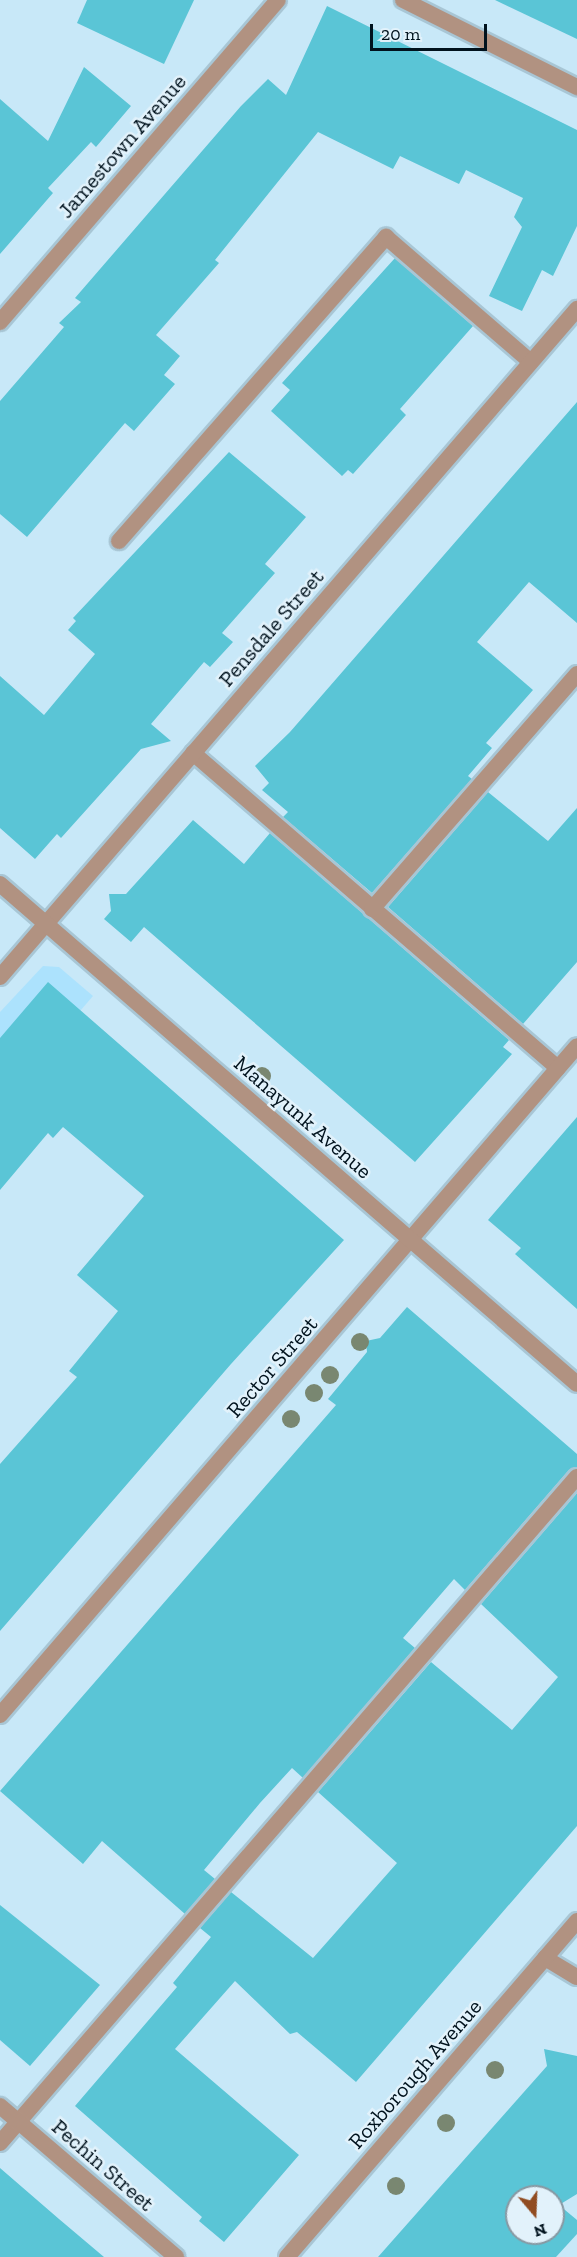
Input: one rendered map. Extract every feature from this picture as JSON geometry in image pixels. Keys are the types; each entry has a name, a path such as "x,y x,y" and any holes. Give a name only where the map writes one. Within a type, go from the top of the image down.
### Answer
{"street":[{"name":"Jamestown Avenue","path":"0,322 278,0"},
{"path":"403,0 577,87"},
{"path":"119,541 386,237 531,362"},
{"name":"Pensdale Street","path":"0,977 577,309"},
{"path":"372,909 577,674"},
{"path":"193,753 558,1068"},
{"name":"Manayunk Avenue","path":"0,884 577,1384"},
{"name":"Rector Street","path":"0,1715 577,1046"},
{"path":"0,2144 577,1478"},
{"name":"Roxborough Avenue","path":"287,2257 577,1921"},
{"path":"545,1958 577,1977"},
{"name":"Pechin Street","path":"0,2106 176,2257"}],"shaded area":[{"path":"43,966 59,967 93,996 0,1104 0,1012"}],"building":[{"path":"87,0 194,0 164,64 77,23"},
{"path":"495,0 577,0 577,39"},
{"path":"327,6 577,130 577,226 553,276 542,270 522,311 489,296 522,227 514,217 523,198 466,170 459,184 400,156 393,169 318,132 215,260 219,263 156,335 180,356 164,375 175,384 134,431 125,423 27,537 0,514 0,401 64,327 59,323 81,302 75,298 241,106 268,79 286,95"},
{"path":"84,67 131,106 96,147 91,142 48,188 53,193 0,254 0,99 48,141"},
{"path":"395,258 473,326 400,409 406,415 353,474 348,470 342,476 271,411 290,390 282,383"},
{"path":"577,402 577,623 529,582 477,642 533,690 486,743 492,748 468,776 472,779 372,893 283,817 288,812 262,790 269,783 255,766 290,732"},
{"path":"229,452 306,517 265,564 275,573 222,633 233,642 210,667 204,662 151,724 171,741 141,749 61,838 57,834 35,859 0,828 0,676 44,715 95,654 68,630 76,621 73,618"},
{"path":"488,792 548,841 577,808 577,962 523,1024 388,907"},
{"path":"193,820 244,864 270,833 509,1040 503,1047 512,1054 415,1162 144,927 131,942 104,919 111,911 109,894 126,894"},
{"path":"48,982 344,1240 231,1364 0,1631 0,1464 77,1377 69,1371 118,1311 77,1275 144,1196 63,1127 53,1138 48,1133 0,1190 0,1038"},
{"path":"577,1117 577,1309 515,1254 521,1248 488,1220"},
{"path":"407,1307 577,1454 577,1467 569,1470 465,1590 454,1579 403,1638 415,1648 303,1778 292,1768 260,1803 204,1870 215,1879 185,1914 102,1841 83,1864 0,1791 336,1405 328,1399 367,1352 366,1341 380,1338"},
{"path":"577,1493 577,1826 356,2082 297,2032 290,2034 235,1981 175,2049 299,2155 224,2242 199,2221 202,2217 75,2106 177,1987 173,1983 211,1937 200,1928 231,1892 313,1958 397,1863 318,1792 431,1662 512,1730 558,1677 481,1604"},
{"path":"0,1905 100,1985 30,2066 0,2040"},
{"path":"544,2049 577,2056 577,2194 565,2201 565,2185 505,2185 505,2245 565,2245 565,2210 577,2220 577,2234 556,2257 378,2257 547,2066"},
{"path":"0,2168 59,2219 104,2257 0,2257"}]}
